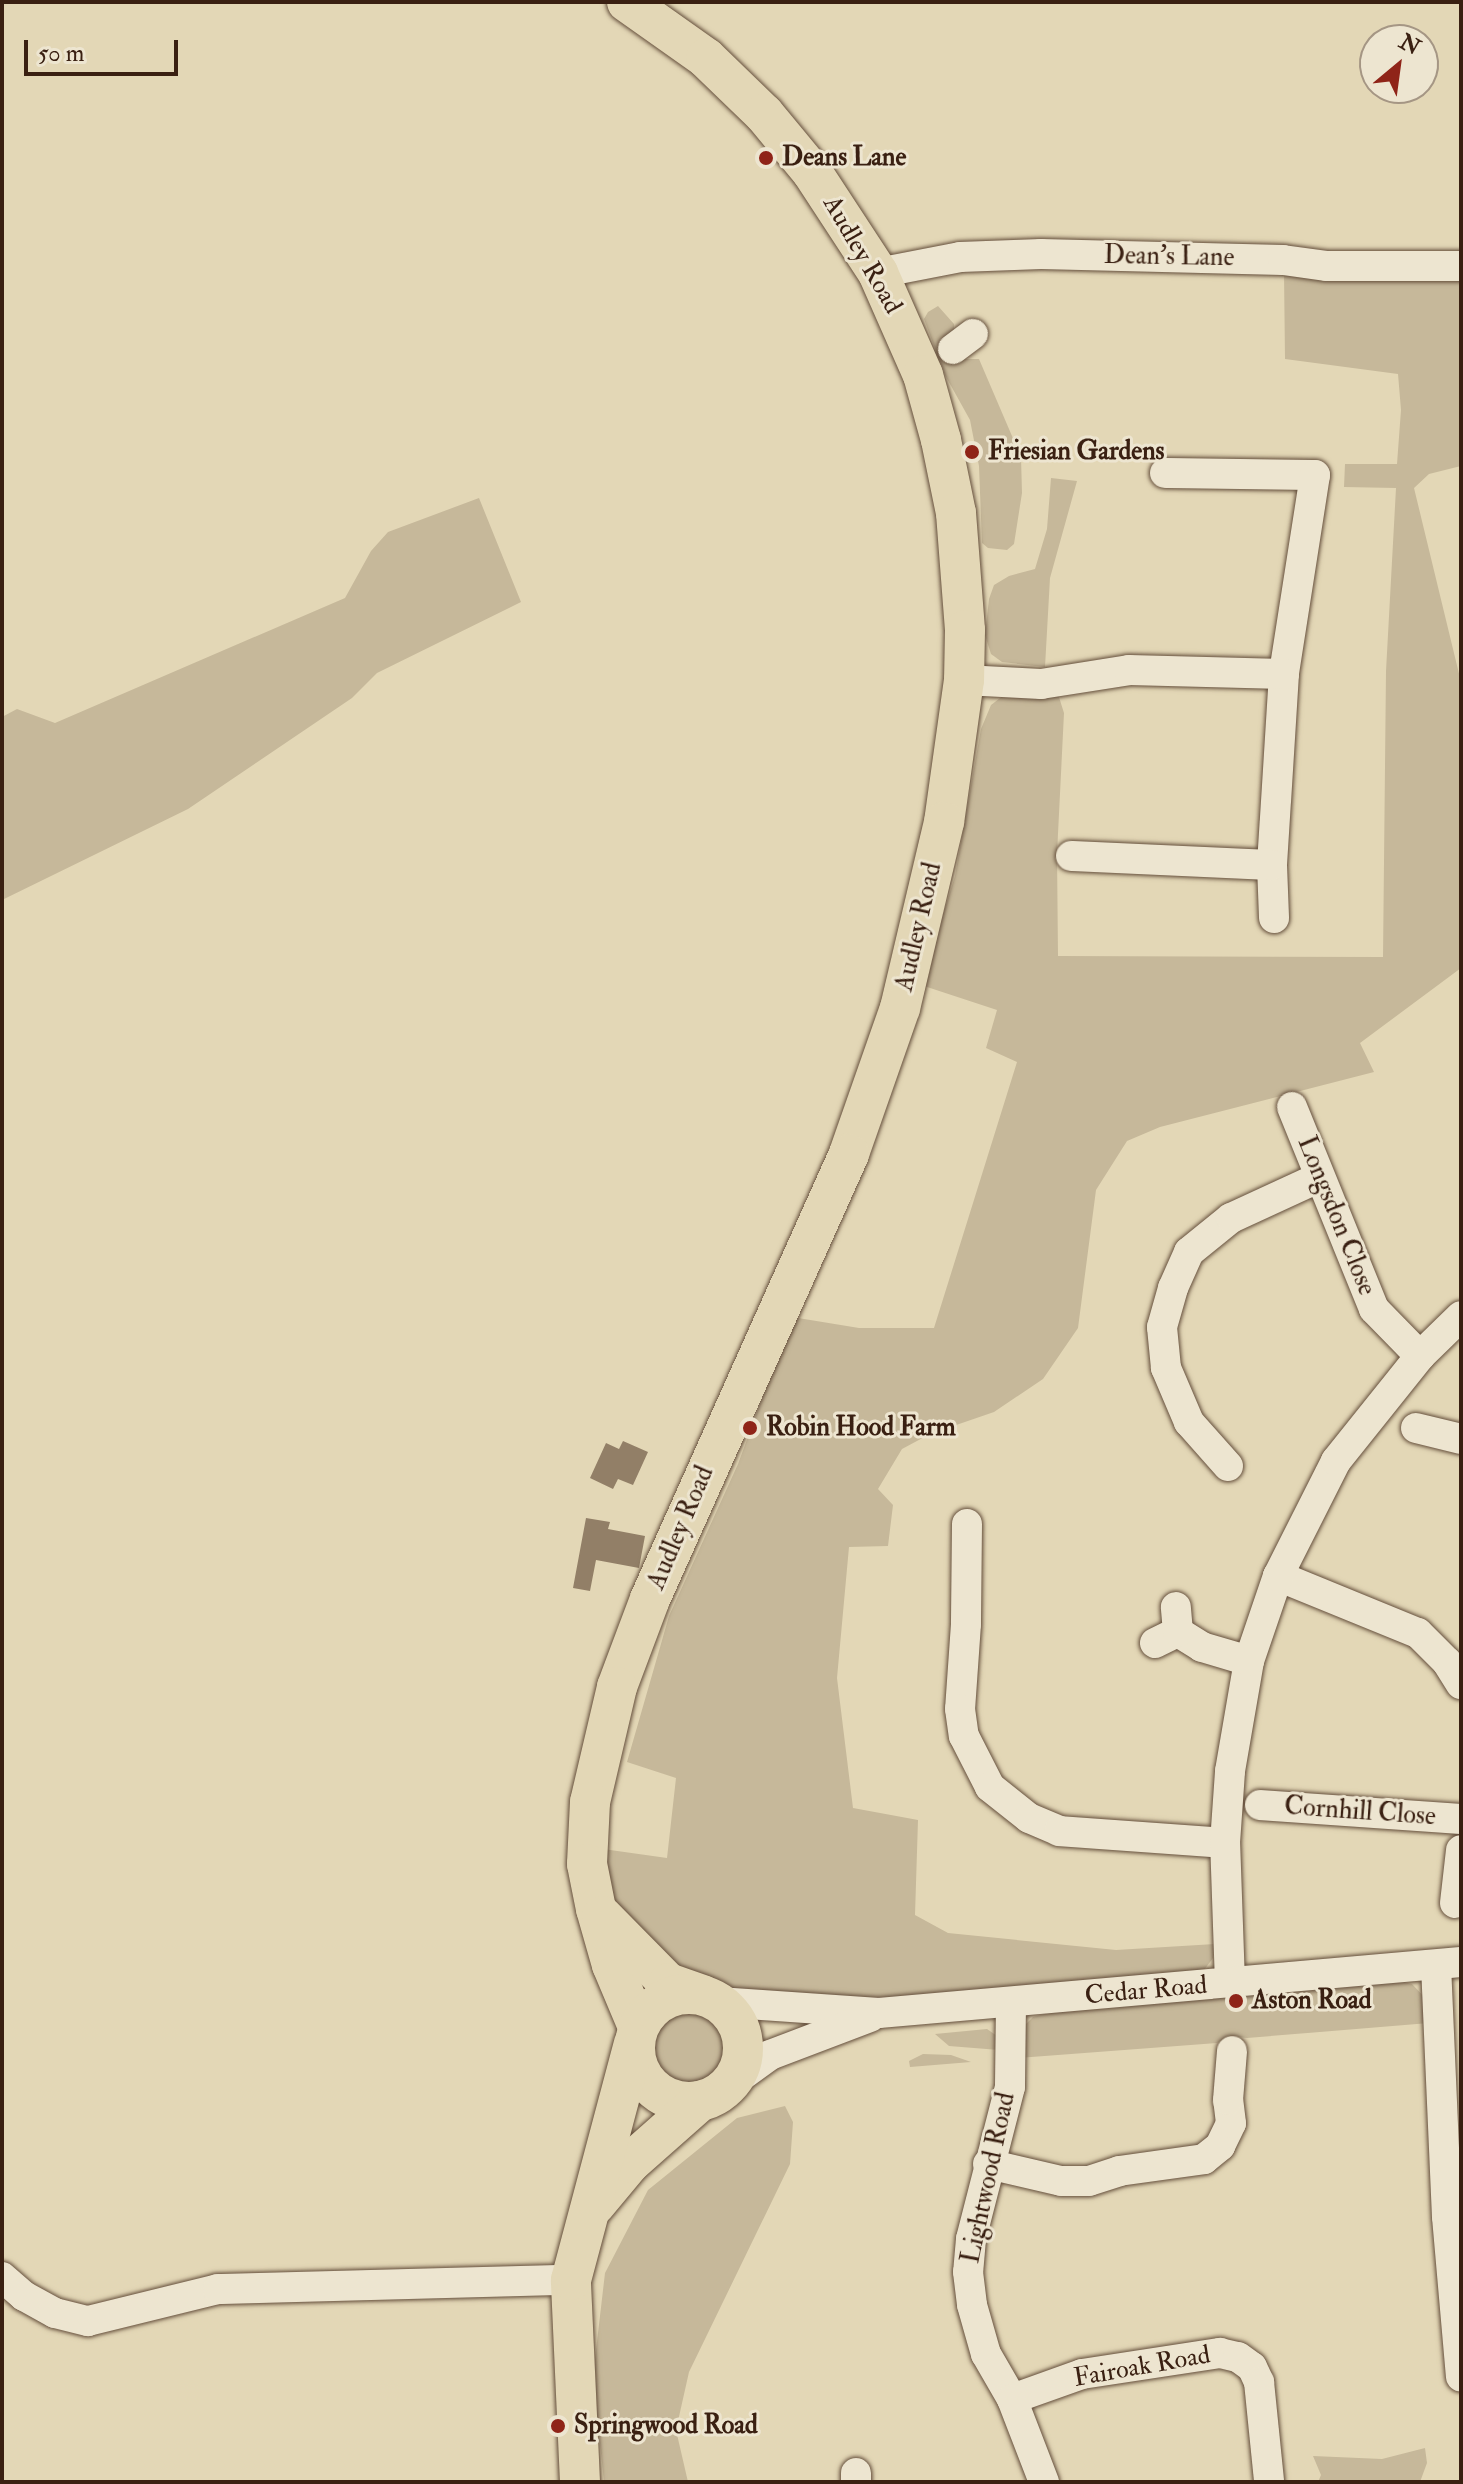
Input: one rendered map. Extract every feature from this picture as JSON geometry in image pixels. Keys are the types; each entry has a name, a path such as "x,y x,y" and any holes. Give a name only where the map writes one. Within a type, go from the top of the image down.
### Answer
{"main road":[{"name":"Audley Road","path":"627,2 706,58 764,114 812,172 878,273 923,375 941,440 963,568 964,680 944,822 900,1008 849,1154 703,1476 650,1599 617,1687 590,1802 587,1864 612,1965 636,2035"},
{"path":"587,2214 630,2163 715,2093 743,2056 742,2036 732,2014 713,1999 668,1983 641,1959 596,1909"},
{"path":"580,2482 571,2280 636,2035 649,2010 666,1998 685,1993 713,1999"},
{"path":"636,2035 637,2065 649,2085 677,2101 715,2093"}],"street":[{"name":"Dean's Lane","path":"878,273 960,257 1041,254 1283,260 1326,266 1461,266"},
{"path":"1165,472 1326,475 1284,674 1272,865 1274,918"},
{"path":"964,680 1041,684 1129,670 1284,674"},
{"path":"1071,856 1272,865"},
{"name":"Longsdon Close","path":"1292,1107 1318,1178 1374,1309 1420,1356"},
{"path":"1228,1466 1189,1422 1166,1368 1162,1327 1173,1288 1189,1252 1231,1218 1318,1178"},
{"path":"1230,1983 1225,1843 1230,1771 1249,1661 1278,1576 1336,1461 1420,1356 1461,1316"},
{"path":"1416,1428 1461,1439"},
{"path":"957,1539 966,1624 960,1709 964,1736 990,1787 1029,1818 1059,1831 1225,1843"},
{"path":"1278,1576 1418,1633 1447,1662 1461,1684"},
{"path":"1170,1627 1202,1647 1249,1661"},
{"name":"Cornhill Close","path":"1260,1805 1461,1819"},
{"path":"1455,1903 1461,1850"},
{"path":"1448,1964 1461,2376"},
{"name":"Cedar Road","path":"879,2013 1448,1964"},
{"path":"713,1999 879,2013"},
{"name":"Lightwood Road","path":"1011,2003 1010,2087 988,2164 971,2239 968,2272 972,2305 986,2354 1012,2399 1044,2482"},
{"path":"715,2093 770,2055 879,2013"},
{"path":"988,2164 1061,2181 1089,2181 1119,2171 1204,2159 1220,2146 1231,2123 1221,2072"},
{"path":"2,2277 24,2296 55,2313 88,2321 218,2289 571,2280"},
{"name":"Fairoak Road","path":"1012,2399 1082,2374 1220,2353 1238,2357 1252,2367 1259,2382 1269,2480"}],"shaded area":[{"path":"1284,273 1461,273 1461,466 1429,474 1414,488 1461,682 1461,968 1360,1043 1374,1072 1160,1127 1127,1141 1096,1190 1078,1328 1043,1379 994,1412 930,1434 902,1449 878,1489 893,1505 888,1546 849,1547 837,1678 853,1808 918,1820 915,1915 948,1933 1116,1950 1215,1944 1213,1958 1204,1970 858,2001 765,1996 708,1984 674,1971 619,1917 596,1848 667,1858 676,1778 627,1762 669,1616 738,1464 792,1317 859,1328 934,1328 1017,1062 986,1048 997,1010 921,985 955,876 981,729 991,705 1004,695 1058,694 1064,713 1057,854 1058,956 1383,957 1386,671 1396,488 1344,487 1345,464 1397,464 1401,410 1398,374 1285,359"},
{"path":"938,306 954,324 954,359 979,359 1021,457 1022,493 1014,544 1007,550 988,548 982,543 979,466 970,420 945,375 924,319 928,312"},
{"path":"1051,478 1077,481 1050,578 1045,667 1002,662 991,654 985,635 989,599 994,585 1009,576 1035,569 1047,529"},
{"path":"479,498 521,602 377,673 352,698 188,809 2,900 2,717 17,709 55,723 345,598 371,551 388,532"},
{"path":"1396,1980 1412,1984 1428,2001 1429,2023 1247,2038 1229,2036 1217,2043 1018,2058 1021,2029 1033,2017 1065,2009"},
{"path":"689,2006 705,2009 718,2018 727,2031 730,2047 727,2063 718,2076 705,2085 689,2088 673,2085 660,2076 651,2063 648,2047 651,2031 660,2018 673,2009"},
{"path":"987,2029 1000,2038 999,2050 949,2046 935,2034"},
{"path":"923,2054 951,2055 971,2062 910,2067 909,2061"},
{"path":"785,2106 793,2122 790,2164 689,2372 676,2430 688,2482 604,2482 593,2376 605,2273 648,2190 737,2118"},
{"path":"1425,2448 1427,2463 1420,2482 1318,2482 1321,2475 1313,2456 1382,2459"}],"building":[{"path":"623,1441 648,1452 633,1485 618,1479 613,1489 590,1478 606,1443 619,1449"},
{"path":"586,1518 610,1522 608,1529 645,1536 639,1568 596,1560 590,1591 573,1588"}],"place":[{"name":"Deans Lane","path":"766,158"},
{"name":"Friesian Gardens","path":"972,452"},
{"name":"Robin Hood Farm","path":"750,1428"},
{"name":"Aston Road","path":"1236,2001"},
{"name":"Springwood Road","path":"558,2426"}]}
